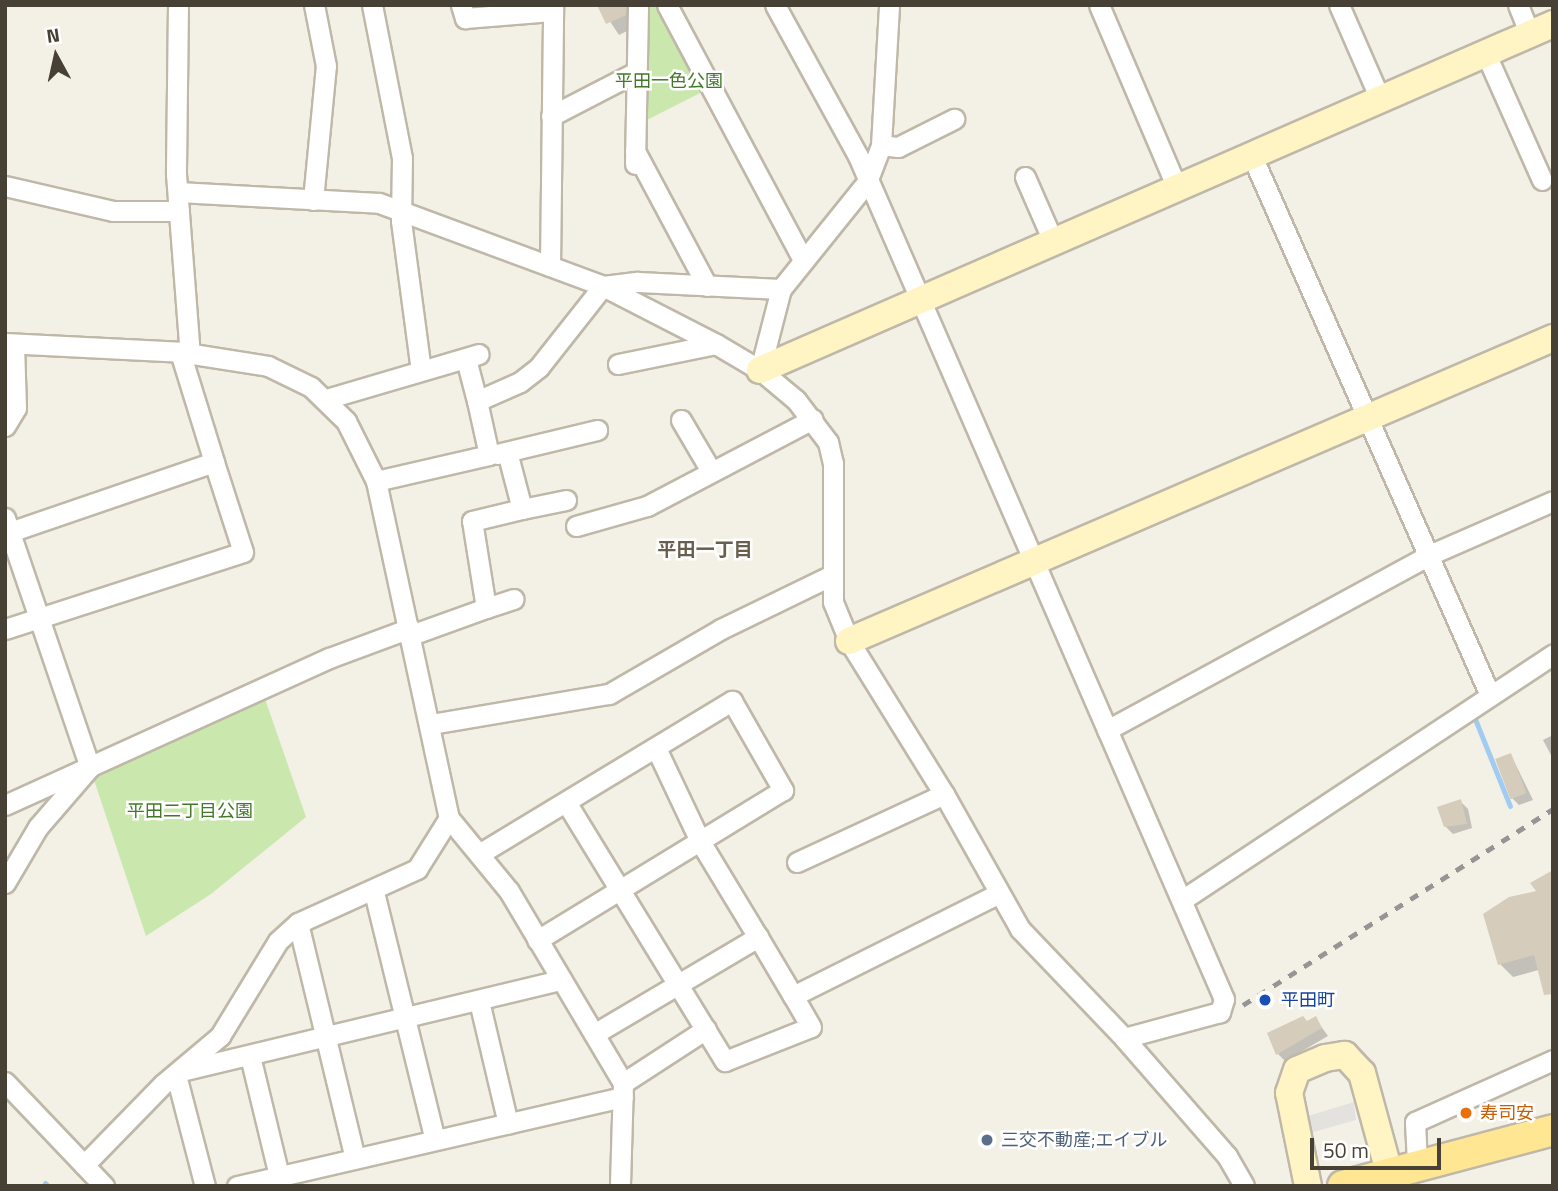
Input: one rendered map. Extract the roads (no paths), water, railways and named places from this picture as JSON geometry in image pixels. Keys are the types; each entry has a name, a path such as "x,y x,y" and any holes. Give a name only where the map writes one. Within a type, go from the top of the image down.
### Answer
{"main road":[{"path":"1343,1186 1553,1130"}],"street":[{"path":"5,629 243,552 185,353 178,202 178,5"},
{"path":"313,200 326,66 314,5"},
{"path":"372,5 402,158 403,213 421,371"},
{"path":"461,5 465,18 553,8 550,266"},
{"path":"638,5 635,158 707,286"},
{"path":"667,5 802,258"},
{"path":"775,5 867,182 1224,999 1220,1012 1124,1038"},
{"path":"1099,5 1177,188"},
{"path":"1339,5 1380,99"},
{"path":"760,370 919,298 1541,29 1518,5"},
{"path":"760,370 781,289 802,258 867,182 881,145 889,6"},
{"path":"1485,52 1542,180"},
{"path":"551,116 636,72"},
{"path":"881,145 898,147 954,119"},
{"path":"1252,156 1490,695"},
{"path":"1025,177 1053,241"},
{"path":"5,186 113,211 178,202 313,200 379,203 603,286 716,344 760,370 813,419 828,442 833,463 832,602 849,641 944,794 998,894 1020,929 1124,1038 1227,1156 1244,1186"},
{"path":"477,401 520,382 539,367 603,286 638,282 781,289"},
{"path":"849,641 1033,559 1553,338"},
{"path":"5,426 16,408 9,344 185,353 268,366 298,379 326,399 352,430 376,481 411,631 449,818 479,854 537,940 594,1034 623,1090 620,1186"},
{"path":"618,364 716,344"},
{"path":"326,399 472,357 477,401 522,509"},
{"path":"576,526 647,506 813,419"},
{"path":"681,420 711,471"},
{"path":"376,481 597,430"},
{"path":"90,767 7,527 215,462"},
{"path":"486,608 472,522 566,500"},
{"path":"1107,730 1427,556 1553,501"},
{"path":"431,724 609,694 721,629 832,575"},
{"path":"5,805 56,778 90,767 123,748 329,658 514,599"},
{"path":"1182,900 1553,654"},
{"path":"479,854 732,701 783,790 701,843 537,940"},
{"path":"566,802 725,1061 811,1027 701,843 656,748"},
{"path":"5,883 38,827 90,767"},
{"path":"797,862 944,794"},
{"path":"84,1165 220,1036 273,947 298,923 374,891 417,869 449,818"},
{"path":"374,891 435,1140"},
{"path":"793,996 998,894"},
{"path":"298,923 355,1157"},
{"path":"594,1034 758,937"},
{"path":"179,1073 561,980"},
{"path":"479,1001 508,1124"},
{"path":"237,1186 508,1124 623,1090 706,1030"},
{"path":"1308,1186 1289,1093 1297,1070 1325,1058 1345,1055 1362,1073 1403,1168"},
{"path":"250,1056 279,1176"},
{"path":"1403,1168 1415,1122 1553,1060"},
{"path":"179,1073 205,1186"},
{"path":"5,1082 104,1186"}],"waterway":[{"path":"1473,714 1510,806"},
{"path":"45,1183 48,1186"}],"railway":[{"path":"1243,1005 1553,809"}],"place":[{"name":"平田町","path":"1265,1000"},
{"name":"寿司安","path":"1466,1113"},
{"name":"三交不動産;エイブル","path":"987,1140"}],"district":[{"name":"平田一丁目","path":"705,549"}],"park label":[{"name":"平田一色公園","path":"669,81"},
{"name":"平田二丁目公園","path":"190,811"}]}
